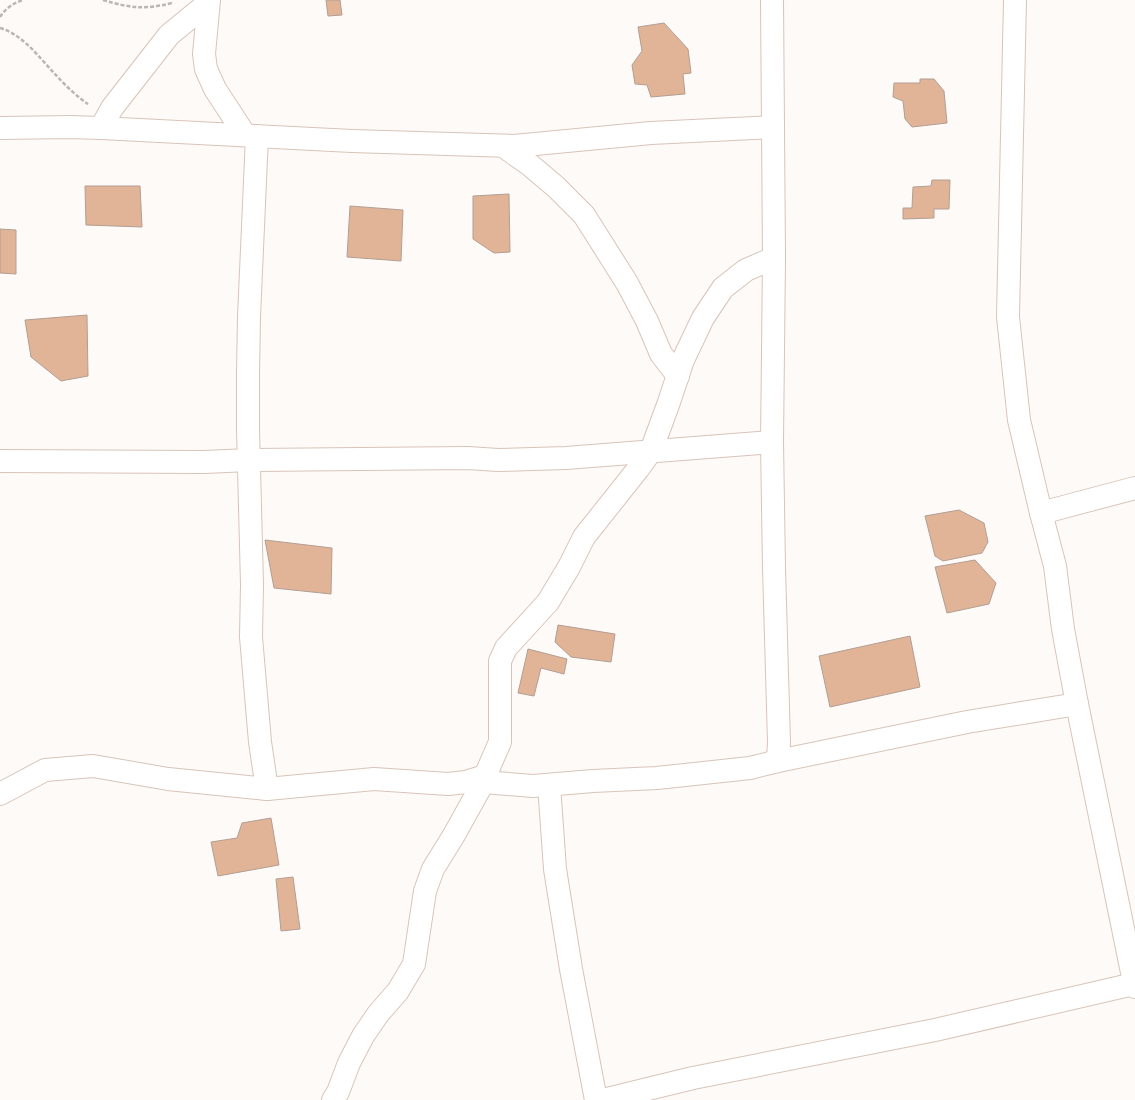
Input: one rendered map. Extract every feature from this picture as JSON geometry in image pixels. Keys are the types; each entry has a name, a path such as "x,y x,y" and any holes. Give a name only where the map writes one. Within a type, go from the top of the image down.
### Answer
{"street":[{"path":"772,0 774,258 772,442 779,742 778,761"},
{"path":"603,1100 693,1078 928,1031 1135,986 1077,704 1063,629 1055,566 1019,420 1008,317 1015,0"},
{"path":"104,123 112,108 169,35 208,2"},
{"path":"208,2 204,54 206,69 215,89 251,136 248,428 251,546 251,637 260,742 266,790"},
{"path":"0,128 70,127 104,123 159,130 251,136 429,144 514,146 651,133 773,127"},
{"path":"503,146 530,165 556,187 584,215 627,283 647,321 661,354 678,376"},
{"path":"333,1100 338,1092 349,1063 363,1036 378,1014 398,991 414,964 425,891 433,869 454,835 484,779 500,742 500,661 506,648 548,602 569,567 584,537 651,451 683,360 703,318 723,288 746,270 774,258"},
{"path":"0,461 204,462 249,460 468,458 498,460 566,458 772,442"},
{"path":"1041,513 1135,488"},
{"path":"0,794 46,770 93,766 168,779 266,790 374,779 448,784 484,779 533,786 658,778 750,768 967,722 1077,704"},
{"path":"549,785 555,869 571,969 596,1100"}],"path":[{"path":"0,17 9,7 19,1 24,0"},
{"path":"104,0 128,7 145,8 176,1"},
{"path":"0,28 28,45 104,123"}],"building":[{"path":"326,0 340,0 342,15 328,16"},
{"path":"664,23 688,49 691,73 683,74 685,94 651,97 647,85 635,84 632,65 642,51 638,27"},
{"path":"920,79 934,79 944,91 947,123 912,127 905,119 903,101 893,97 894,83 920,83"},
{"path":"932,180 950,180 949,209 934,209 934,218 903,219 903,208 912,208 913,187 931,186"},
{"path":"85,186 140,186 142,227 86,225"},
{"path":"509,194 510,252 494,253 473,239 473,196"},
{"path":"350,206 403,210 401,261 347,257"},
{"path":"0,229 16,230 16,274 0,273"},
{"path":"87,315 88,376 61,381 31,357 25,320"},
{"path":"959,510 984,523 988,542 982,553 943,561 935,556 925,516"},
{"path":"265,540 332,548 331,594 274,588"},
{"path":"975,560 996,583 989,604 947,613 935,567"},
{"path":"558,625 615,634 611,662 571,657 555,642"},
{"path":"910,636 920,687 830,707 819,656"},
{"path":"528,649 567,659 564,674 541,668 534,696 518,693"},
{"path":"271,818 279,865 218,876 211,842 237,838 242,823"},
{"path":"293,877 300,929 281,931 276,879"}]}
